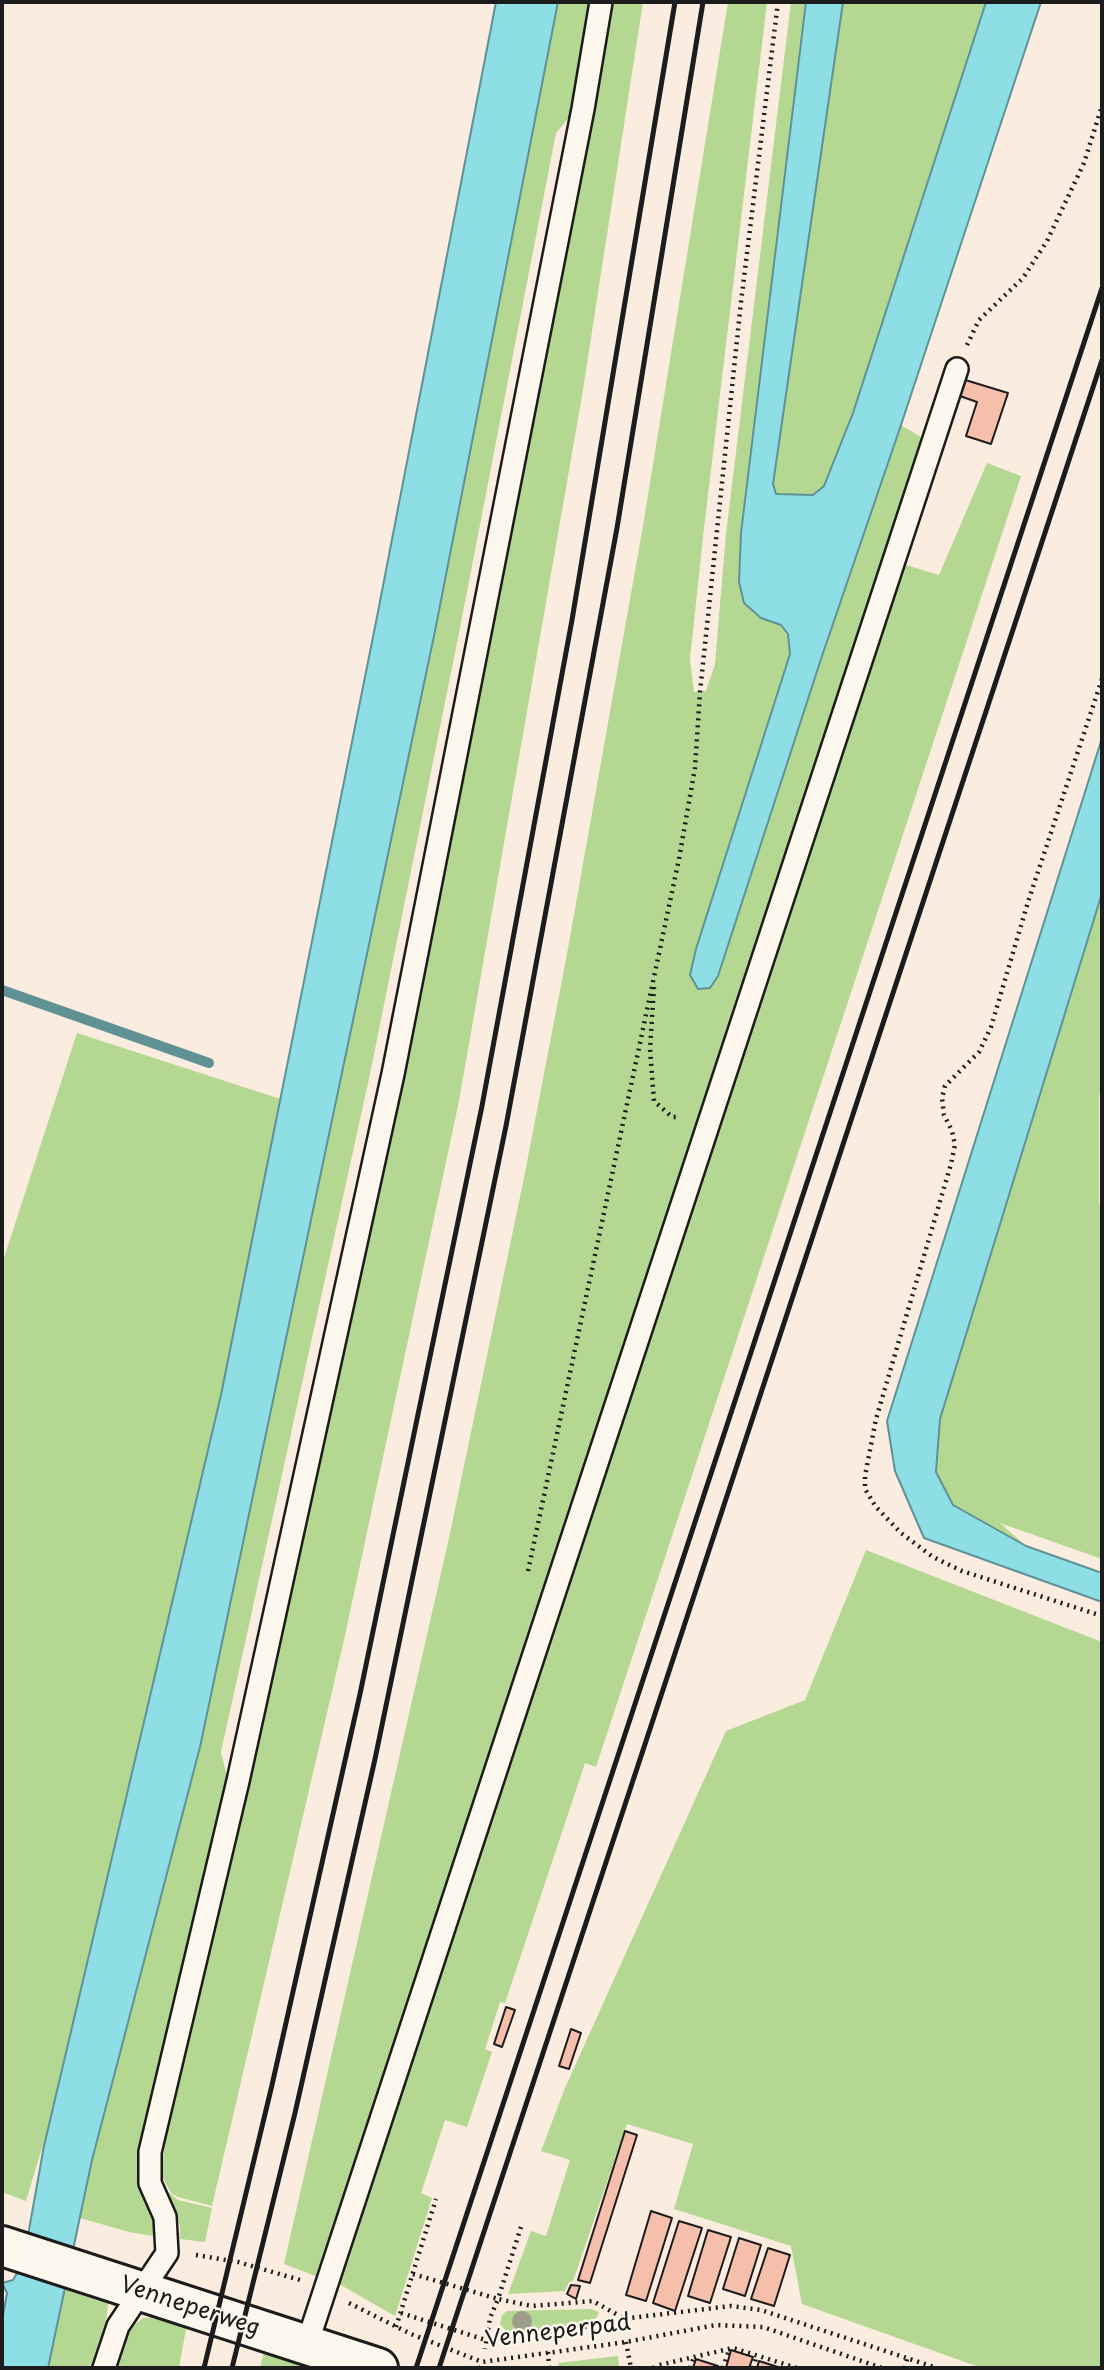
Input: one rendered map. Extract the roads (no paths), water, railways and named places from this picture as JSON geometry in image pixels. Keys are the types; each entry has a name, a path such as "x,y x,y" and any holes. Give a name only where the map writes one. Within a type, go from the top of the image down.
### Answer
{"main road":[{"name":"Venneperweg","path":"2,2246 378,2368"}],"lane":[{"path":"104,2368 128,2287 167,2253 165,2217 150,2183 150,2152 238,1781 396,1061 570,176 601,2"},
{"path":"307,2344 957,369"}],"water":[{"path":"496,2 558,2 435,631 200,1747 92,2160 48,2368 2,2368 2,2321 7,2293 2,2283 13,2280 23,2263 44,2146 221,1395 376,622"},
{"path":"806,2 843,2 773,484 776,494 813,495 824,486 853,413 986,2 1041,2 718,976 710,988 698,989 690,975 696,949 790,654 788,634 781,625 761,618 744,603 739,582 741,533"},
{"path":"1102,738 1102,893 940,1419 936,1472 953,1505 1026,1546 1102,1573 1102,1602 924,1538 895,1471 887,1421"}],"waterway":[{"path":"2,990 209,1063"}],"railway":[{"path":"204,2368 272,2085 360,1694 482,1106 572,620 675,2"},
{"path":"232,2368 295,2113 375,1759 506,1126 617,528 703,2"},
{"path":"416,2368 1102,288"},
{"path":"439,2368 1102,360"}]}
